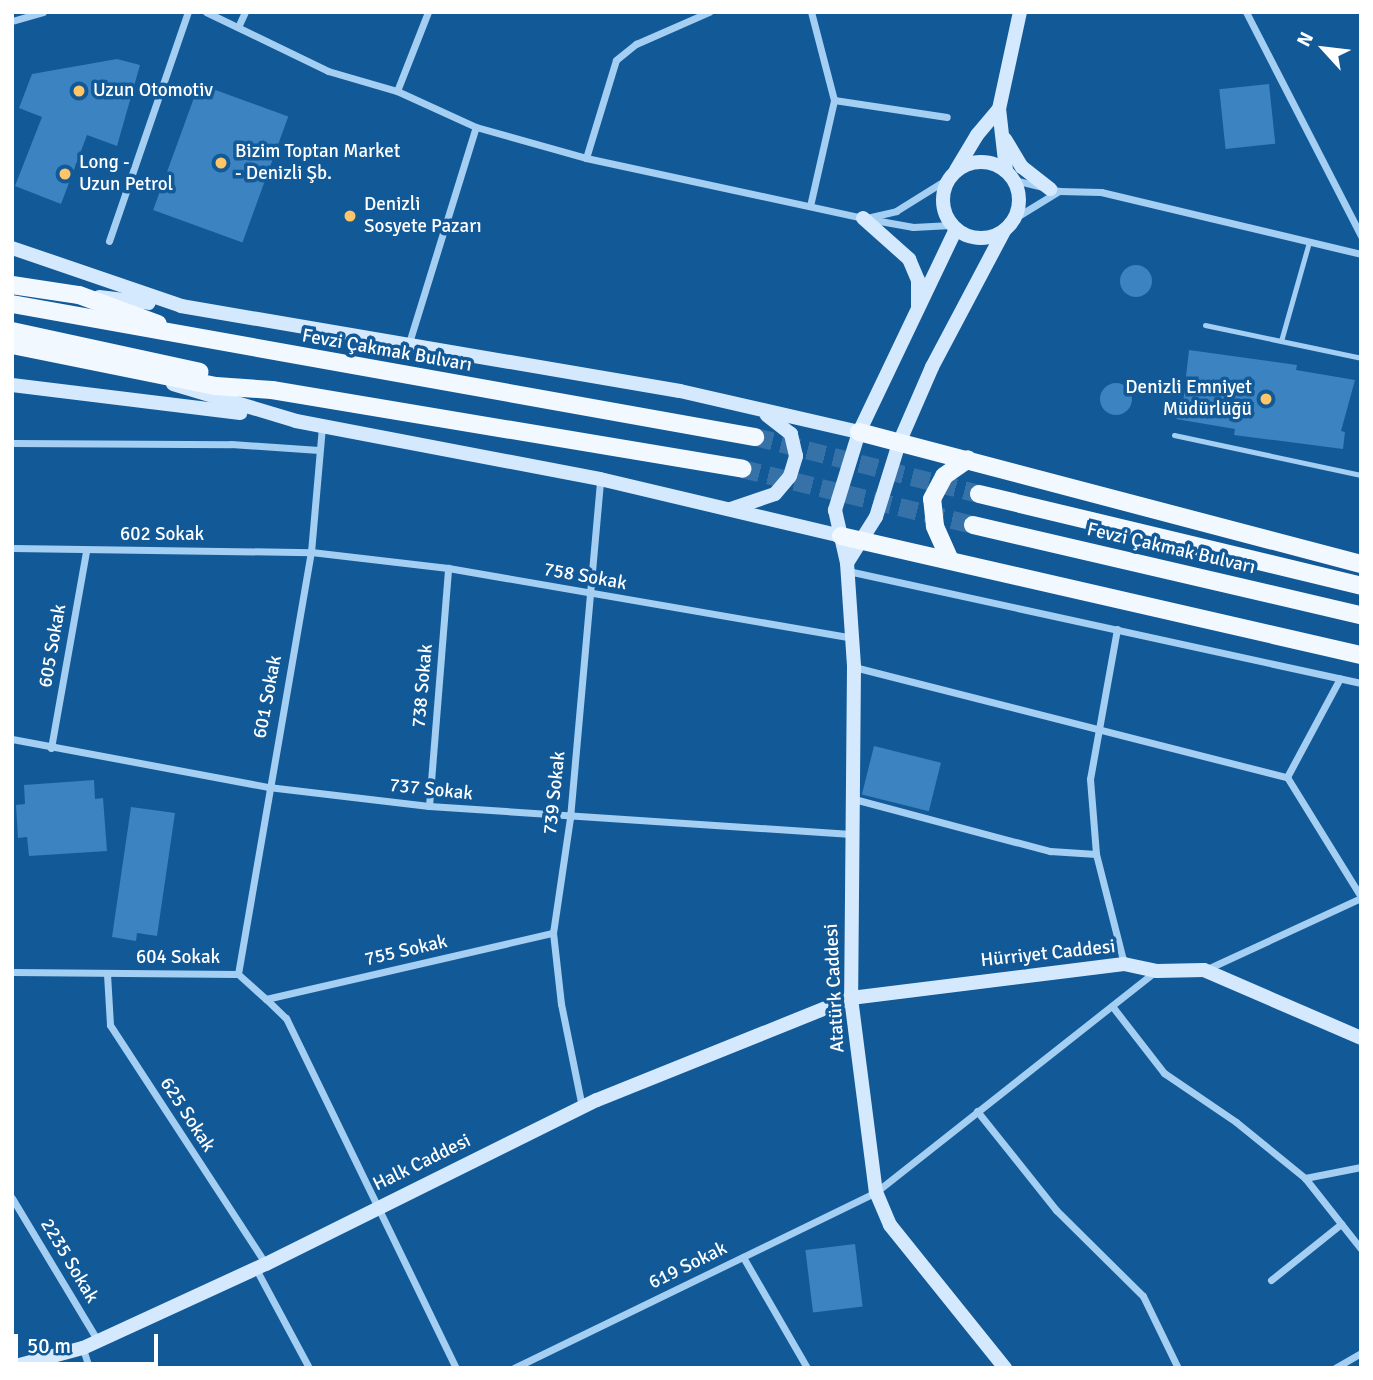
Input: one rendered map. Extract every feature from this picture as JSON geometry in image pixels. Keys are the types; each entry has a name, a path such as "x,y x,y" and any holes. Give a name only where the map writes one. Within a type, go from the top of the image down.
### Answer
{"main road":[{"path":"847,567 876,517 900,443 932,368 1004,231 1015,218 1019,192 1010,175 1000,120 1020,12"},
{"path":"1000,120 953,174 942,203 953,227 983,239 1004,231"},
{"path":"1000,120 1022,167 1054,190"},
{"path":"953,174 983,161 1010,175"},
{"path":"863,218 909,259 918,280 917,315"},
{"name":"Atatürk Caddesi","path":"953,227 917,315 859,432 835,510 847,567 854,667 850,797 851,998 876,1192 890,1225 1005,1368"},
{"path":"12,248 181,306"},
{"path":"12,285 181,306 680,391 968,459 1361,564"},
{"path":"79,295 163,326 243,347"},
{"name":"Fevzi Çakmak Bulvarı","path":"12,304 755,438"},
{"path":"12,331 272,390 742,469"},
{"path":"12,345 216,386 272,390"},
{"path":"111,365 296,421"},
{"path":"12,385 296,421 600,480 841,536 950,558 1361,655"},
{"path":"727,510 775,494 794,464 791,434 752,407"},
{"path":"950,558 935,526 932,499 944,476 968,459"},
{"name":"Fevzi Çakmak Bulvarı","path":"979,494 1361,586"},
{"name":"Fevzi Çakmak Bulvarı","path":"973,524 1361,615"},
{"name":"Hürriyet Caddesi","path":"851,998 1124,964 1157,971 1205,970 1361,1038"},
{"name":"Halk Caddesi","path":"12,1367 83,1349 261,1267 380,1205 582,1107 851,998"}],"street":[{"path":"12,21 43,12"},
{"path":"110,241 188,12"},
{"path":"206,12 328,71 397,91 476,127 586,158 863,218 913,227 953,227"},
{"path":"238,27 245,12"},
{"path":"397,91 428,12"},
{"path":"586,158 616,60 636,44 709,12"},
{"path":"810,206 834,100 811,12"},
{"path":"1246,12 1361,236"},
{"path":"834,100 947,117"},
{"path":"408,346 476,127"},
{"path":"863,218 896,211 953,174"},
{"path":"1010,175 1054,190 1101,192 1361,254"},
{"path":"1015,218 1054,190"},
{"name":"601 Sokak","path":"238,974 268,787 311,552 321,426"},
{"path":"12,443 232,444 319,450"},
{"name":"739 Sokak","path":"582,1107 561,1004 553,933 570,818 600,480"},
{"name":"602 Sokak","path":"12,548 311,552"},
{"name":"605 Sokak","path":"51,748 86,551"},
{"name":"758 Sokak","path":"311,552 448,568 589,595 852,638"},
{"path":"847,567 1361,682"},
{"name":"738 Sokak","path":"429,806 448,568"},
{"path":"1117,629 1097,727 1090,779 1096,854 1124,964"},
{"path":"854,667 1287,777 1361,898 1205,970"},
{"path":"1287,777 1340,678"},
{"name":"737 Sokak","path":"12,739 268,787 429,806 570,818 850,834"},
{"path":"850,797 1050,851 1096,854"},
{"name":"755 Sokak","path":"266,999 553,933"},
{"name":"619 Sokak","path":"513,1368 876,1192 1157,971"},
{"name":"604 Sokak","path":"12,972 238,974 286,1018 380,1205 456,1368"},
{"name":"625 Sokak","path":"107,974 110,1025 261,1267 309,1368"},
{"path":"1112,1006 1164,1073 1236,1122 1305,1178 1361,1249"},
{"path":"977,1111 1056,1210 1143,1296 1178,1368"},
{"path":"1305,1178 1361,1167"},
{"name":"2235 Sokak","path":"12,1198 98,1341"},
{"path":"1271,1280 1341,1224"},
{"path":"743,1257 807,1368"},
{"path":"83,1349 89,1368"},
{"path":"1335,1368 1361,1353"}],"lane":[{"path":"1281,341 1309,242"},
{"path":"1205,325 1361,358"},
{"path":"1174,435 1361,475"}],"building":[{"name":"Uzun Otomotiv","path":"117,59 140,65 117,146 87,135 61,204 15,186 42,117 19,108 32,74"},
{"name":"Bizim Toptan Market - Denizli Şb.","path":"199,84 288,116 242,242 153,210"},
{"path":"1269,84 1275,144 1226,149 1219,89"},
{"path":"1136,265 1147,270 1152,281 1147,292 1136,297 1125,292 1120,281 1125,270"},
{"name":"Denizli Emniyet Müdürlüğü","path":"1189,350 1297,365 1296,370 1355,380 1341,431 1345,432 1343,449 1234,435 1235,429 1176,419 1180,402 1183,403"},
{"path":"1116,383 1127,388 1132,399 1127,410 1116,415 1105,410 1100,399 1105,388"},
{"path":"874,746 941,763 929,811 862,795"},
{"path":"94,780 95,799 103,798 107,851 29,856 27,837 18,838 16,805 25,804 24,785"},
{"path":"131,807 175,813 157,936 137,933 136,941 112,937"},
{"path":"855,1244 863,1307 813,1313 805,1250"}],"tunnel":[{"path":"755,437 979,494"},
{"path":"742,469 973,525"}],"place":[{"name":"Uzun Otomotiv","path":"79,91"},
{"name":"Bizim Toptan Market - Denizli Şb.","path":"221,163"},
{"name":"Long - Uzun Petrol","path":"65,174"},
{"name":"Denizli Sosyete Pazarı","path":"350,216"},
{"name":"Denizli Emniyet Müdürlüğü","path":"1266,399"}]}
